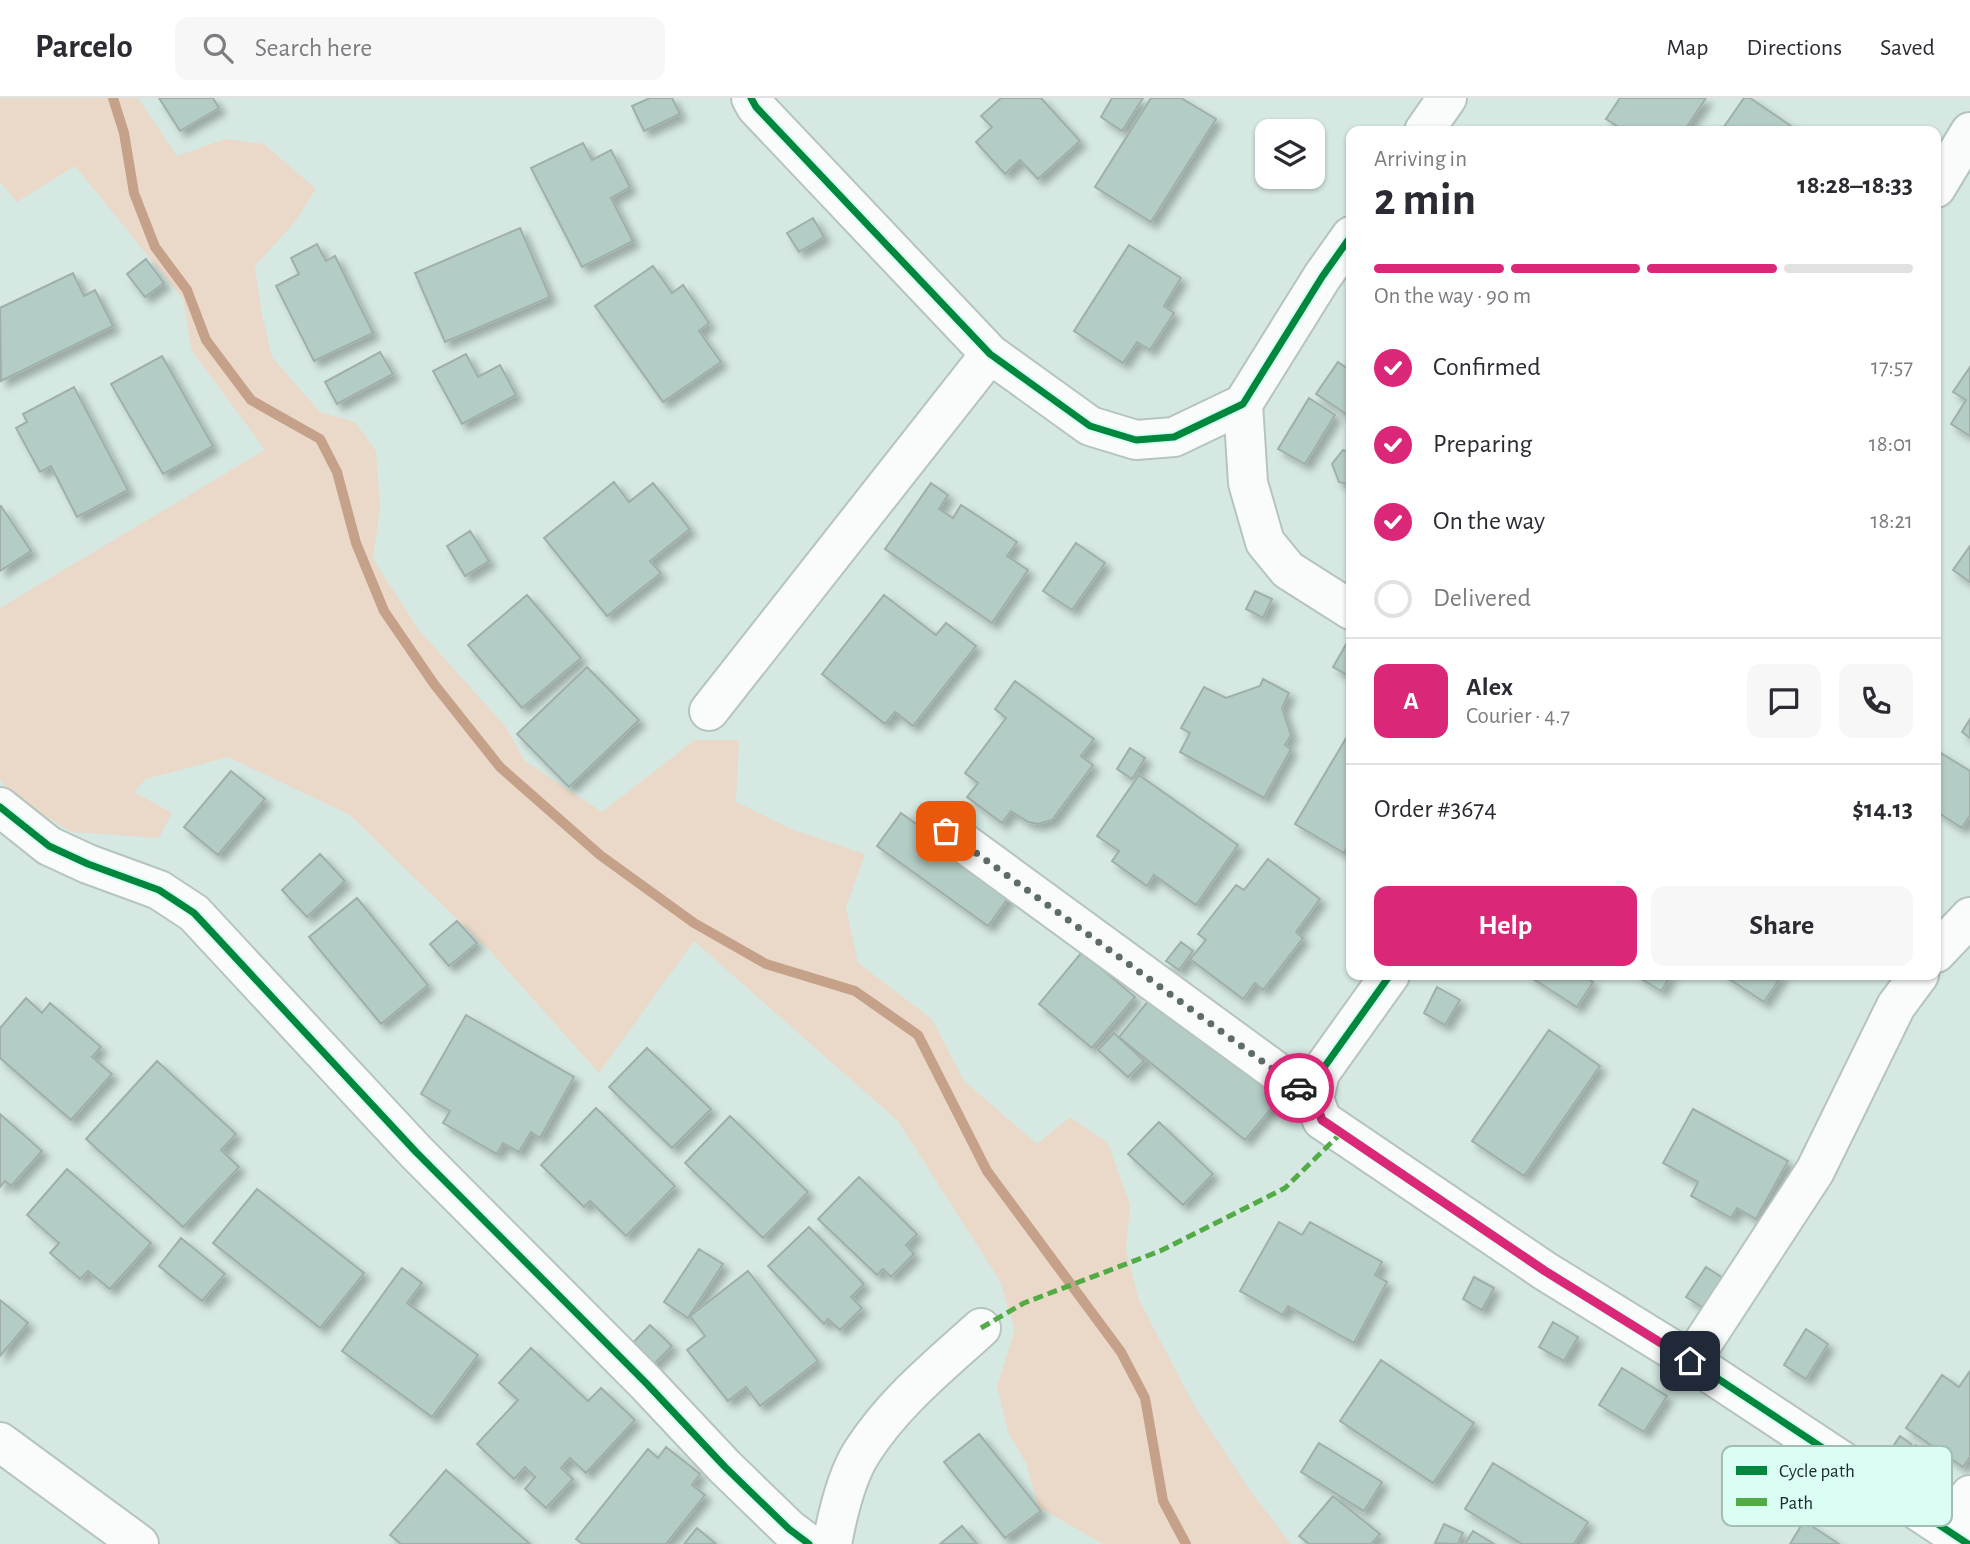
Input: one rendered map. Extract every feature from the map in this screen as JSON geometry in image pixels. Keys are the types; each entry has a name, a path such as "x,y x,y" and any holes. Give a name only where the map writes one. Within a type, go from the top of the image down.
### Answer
{"street":[{"path":"751,98 756,107 990,354 1090,426 1136,440 1174,437 1243,404 1346,243"},
{"path":"1427,126 1447,98"},
{"path":"1941,180 1970,132"},
{"path":"709,711 990,354"},
{"path":"1243,404 1248,483 1265,542 1288,570 1346,607"},
{"path":"0,807 49,846 88,864 159,890 194,913 416,1152 725,1466 789,1529 809,1544"},
{"path":"946,831 1314,1099 1322,1120 1545,1271 1690,1361 1819,1446"},
{"path":"1941,948 1970,917"},
{"path":"1314,1099 1320,1073 1386,980"},
{"path":"1690,1361 1815,1171 1896,1006 1915,980"},
{"path":"832,1544 838,1511 860,1453 904,1398 981,1328"},
{"path":"0,1442 139,1544"},
{"path":"1940,1526 1957,1537 1970,1496"}],"shaded area":[{"path":"0,98 138,98 177,156 225,139 264,144 316,189 294,223 255,266 261,310 272,357 320,412 355,422 376,451 380,508 373,559 419,630 505,726 525,761 602,812 695,740 739,740 736,802 791,829 865,854 846,908 858,963 932,1019 964,1081 1037,1144 1070,1117 1108,1143 1130,1205 1126,1250 1139,1300 1194,1405 1251,1492 1291,1544 1103,1544 1039,1507 1026,1463 1008,1432 997,1386 1015,1330 1000,1281 898,1121 694,941 599,1073 492,953 350,815 228,757 146,779 134,792 172,813 159,838 71,832 13,795 0,780 0,608 265,450 192,351 183,299 75,166 17,202 0,182"}],"building":[{"path":"159,98 213,98 219,108 180,131"},
{"path":"650,98 672,98 680,114 644,131 632,106"},
{"path":"1001,98 1041,98 1080,141 1038,179 1020,160 1005,174 976,142 992,127 981,116"},
{"path":"1112,98 1143,98 1122,131 1101,117"},
{"path":"1151,98 1181,98 1216,119 1151,222 1095,187"},
{"path":"1620,98 1706,98 1687,126 1617,126 1606,119"},
{"path":"1744,98 1750,98 1791,126 1724,126"},
{"path":"583,143 592,160 611,150 630,187 611,198 633,241 582,267 531,168"},
{"path":"813,218 824,237 799,252 787,233"},
{"path":"520,228 550,297 445,342 415,273"},
{"path":"317,244 326,261 335,256 373,333 314,361 276,286 299,274 291,258"},
{"path":"1129,245 1181,278 1164,306 1174,313 1150,350 1137,342 1123,363 1074,331"},
{"path":"146,259 164,283 145,297 127,274"},
{"path":"653,266 672,293 683,285 709,323 699,331 721,362 663,402 595,306"},
{"path":"73,273 84,296 95,290 113,326 1,381 0,308"},
{"path":"380,352 393,374 337,404 325,382"},
{"path":"466,354 478,377 500,365 516,395 462,424 433,371"},
{"path":"162,356 213,446 163,474 111,384"},
{"path":"1338,362 1346,368 1346,414 1316,394"},
{"path":"1970,367 1970,436 1951,424 1966,400 1953,392"},
{"path":"74,387 128,490 77,517 51,466 40,472 16,428 27,422 23,414"},
{"path":"1309,398 1335,415 1305,464 1278,449"},
{"path":"1343,450 1346,451 1346,484 1339,482 1332,464"},
{"path":"614,482 629,502 653,483 690,529 650,561 661,573 607,616 544,538"},
{"path":"931,483 948,495 939,509 953,518 961,505 1017,542 1007,556 1028,570 992,623 885,549"},
{"path":"0,507 31,551 0,571"},
{"path":"470,531 489,561 465,576 447,546"},
{"path":"1076,543 1105,563 1072,610 1043,591"},
{"path":"1970,546 1970,582 1953,570"},
{"path":"1255,591 1272,599 1263,618 1246,609"},
{"path":"527,595 581,658 522,708 468,645"},
{"path":"884,595 936,635 946,623 976,646 913,726 895,712 885,724 822,674"},
{"path":"1346,644 1346,674 1333,667"},
{"path":"587,667 639,720 569,787 517,734"},
{"path":"1263,679 1289,693 1282,708 1291,735 1285,745 1291,749 1264,798 1180,752 1190,733 1181,728 1204,687 1226,698 1260,686"},
{"path":"1015,681 1094,739 1081,756 1093,765 1052,820 1038,824 1028,822 1011,811 1002,823 967,797 978,783 965,773 1006,718 995,709"},
{"path":"1970,719 1970,738 1962,732"},
{"path":"1346,738 1344,853 1295,824"},
{"path":"1130,748 1145,758 1132,779 1117,769"},
{"path":"1941,753 1970,771 1970,815 1962,828 1941,814"},
{"path":"231,771 265,799 218,855 184,827"},
{"path":"1139,775 1238,845 1196,905 1154,875 1147,886 1112,861 1119,851 1097,836"},
{"path":"901,813 1012,893 988,926 877,846"},
{"path":"320,854 345,881 307,917 282,890"},
{"path":"1268,859 1320,899 1296,932 1303,938 1263,990 1255,983 1243,999 1190,959 1206,940 1198,934 1236,885 1244,890"},
{"path":"357,898 428,985 381,1024 309,937"},
{"path":"457,921 477,943 449,966 430,944"},
{"path":"1181,942 1193,951 1179,970 1166,961"},
{"path":"1082,952 1135,997 1092,1048 1039,1004"},
{"path":"1535,980 1590,980 1593,982 1577,1007"},
{"path":"1643,980 1668,980 1661,991"},
{"path":"1731,980 1779,980 1764,1002"},
{"path":"1437,987 1460,1000 1445,1025 1424,1013"},
{"path":"1153,995 1280,1098 1245,1140 1119,1037"},
{"path":"26,998 42,1013 50,1003 101,1047 92,1057 112,1074 71,1120 0,1058 0,1028"},
{"path":"466,1015 574,1077 540,1138 531,1132 519,1152 503,1143 497,1154 443,1123 450,1111 421,1094"},
{"path":"1549,1030 1600,1066 1524,1176 1472,1141"},
{"path":"1114,1033 1144,1061 1128,1077 1098,1050"},
{"path":"647,1048 711,1109 672,1148 609,1087"},
{"path":"157,1061 236,1134 221,1150 239,1167 183,1227 86,1139"},
{"path":"596,1108 675,1186 626,1236 590,1201 584,1207 541,1165"},
{"path":"1693,1109 1788,1161 1756,1219 1737,1208 1731,1218 1691,1196 1698,1182 1663,1163"},
{"path":"0,1114 42,1151 11,1186 5,1181 0,1187"},
{"path":"730,1116 808,1192 763,1238 685,1163"},
{"path":"1159,1122 1213,1174 1183,1205 1128,1154"},
{"path":"67,1169 151,1243 110,1289 88,1271 80,1279 50,1253 59,1243 27,1215"},
{"path":"859,1177 917,1234 906,1245 914,1254 891,1277 883,1269 877,1275 818,1219"},
{"path":"257,1189 364,1273 320,1328 213,1243"},
{"path":"1279,1222 1302,1235 1310,1222 1382,1262 1375,1275 1387,1282 1354,1343 1288,1306 1283,1315 1240,1291"},
{"path":"809,1227 864,1284 851,1297 862,1308 840,1330 828,1319 824,1324 768,1266"},
{"path":"181,1238 225,1274 202,1301 159,1266"},
{"path":"699,1249 723,1264 688,1318 664,1302"},
{"path":"1706,1267 1729,1282 1710,1312 1686,1297"},
{"path":"402,1268 422,1283 407,1303 478,1355 432,1417 342,1351"},
{"path":"748,1271 818,1361 760,1406 746,1387 728,1401 687,1350 705,1336 690,1316"},
{"path":"1474,1277 1494,1288 1482,1310 1463,1299"},
{"path":"0,1300 28,1323 0,1356"},
{"path":"1553,1322 1578,1337 1564,1361 1539,1347"},
{"path":"650,1325 672,1346 650,1368 629,1347"},
{"path":"1806,1329 1828,1344 1806,1379 1784,1365"},
{"path":"531,1348 588,1401 601,1388 635,1420 586,1473 570,1458 561,1468 573,1479 546,1508 525,1489 535,1477 525,1467 514,1479 477,1444 518,1400 499,1383"},
{"path":"1381,1360 1474,1423 1433,1483 1340,1421"},
{"path":"1622,1368 1667,1396 1644,1432 1599,1405"},
{"path":"1970,1371 1970,1457 1963,1467 1952,1459 1952,1446 1932,1446 1906,1428 1942,1375 1959,1387"},
{"path":"979,1434 1041,1511 1005,1538 944,1462"},
{"path":"1900,1436 1911,1444 1910,1446 1893,1446"},
{"path":"1319,1443 1382,1482 1364,1511 1301,1472"},
{"path":"666,1447 700,1474 692,1485 705,1495 666,1544 583,1544 576,1539 648,1449 658,1458"},
{"path":"1493,1463 1588,1522 1574,1544 1522,1544 1465,1509"},
{"path":"446,1470 530,1544 401,1544 390,1535"},
{"path":"1333,1496 1380,1534 1371,1544 1309,1544 1299,1536"},
{"path":"1444,1524 1463,1533 1458,1544 1435,1543"},
{"path":"962,1526 977,1544 940,1544"},
{"path":"1801,1526 1812,1526 1839,1544 1790,1544"},
{"path":"697,1528 716,1544 684,1544"},
{"path":"1473,1531 1494,1544 1465,1544"}],"waterway":[{"path":"113,98 124,133 134,193 155,247 187,290 206,340 251,400 320,439 337,472 356,543 384,611 434,684 500,767 600,855 694,923 766,964 855,991 918,1035 987,1171 1121,1352 1145,1398 1163,1501 1186,1544"}],"marked path":[{"path":"981,1328 1024,1303 1160,1251 1285,1188 1341,1133"}],"cycle path":[{"path":"751,98 756,107 990,354 1090,426 1136,440 1174,437 1243,404 1346,243"},
{"path":"0,807 49,846 88,864 159,890 194,913 416,1152 647,1384 725,1467 789,1529 809,1544"},
{"path":"1386,980 1320,1073 1314,1099 1322,1120 1545,1271 1691,1361 1820,1446"},
{"path":"1941,1526 1968,1544"}],"way so far":[{"path":"946,831 1299,1088"}],"route":[{"path":"1299,1088 1314,1099 1322,1120 1545,1271 1690,1361"}]}
